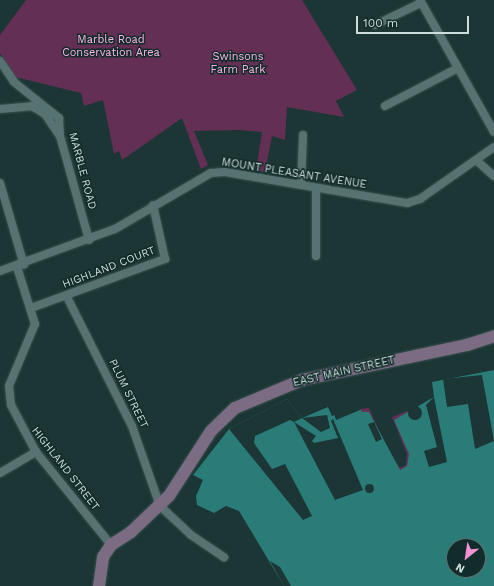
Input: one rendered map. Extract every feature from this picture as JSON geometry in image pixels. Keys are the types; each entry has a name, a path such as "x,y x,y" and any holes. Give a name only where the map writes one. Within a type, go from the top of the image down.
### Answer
{"main road":[{"name":"EAST MAIN STREET","path":"99,586 103,557 111,545 160,506 211,432 235,408 302,380 494,336"}],"street":[{"path":"375,25 420,1 494,132"},
{"name":"MARBLE ROAD","path":"0,61 14,82 53,110 59,118 60,136 89,240"},
{"path":"385,106 458,68"},
{"path":"0,109 32,106 45,114 60,136"},
{"path":"301,185 303,135"},
{"name":"MOUNT PLEASANT AVENUE","path":"0,271 20,266 115,229 153,205 211,173 414,202 494,147"},
{"path":"476,160 494,176"},
{"name":"HIGHLAND STREET","path":"0,182 35,324 4,387 17,421 36,452 111,545"},
{"path":"316,188 316,256"},
{"name":"HIGHLAND COURT","path":"31,308 67,297 165,259 153,205"},
{"name":"PLUM STREET","path":"67,297 132,426 160,506"},
{"path":"0,473 36,452"},
{"path":"160,506 191,535 224,557"}],"green space":[{"path":"26,0 302,0 357,90 336,101 344,117 287,107 285,140 272,136 265,172 256,171 262,132 239,130 194,131 208,165 201,169 182,118 122,160 119,151 114,154 103,100 84,106 81,93 15,77 0,53 0,35"},
{"path":"369,408 386,447 400,468 406,465 407,454 392,417 407,411 411,420 414,461 395,475 360,409"}],"water":[{"path":"494,370 494,586 284,586 239,511 226,506 214,513 197,505 196,496 203,480 193,475 229,429 287,399 302,418 328,407 332,416 358,406 362,412 369,412 400,470 407,466 409,454 394,420 434,397 432,382"}],"pier":[{"path":"482,375 494,441 475,449 468,404 447,407 443,379"},
{"path":"434,397 447,462 429,467 424,451 437,447 426,405"},
{"path":"287,399 302,418 294,422 290,420 255,436 254,443 272,469 285,464 312,516 303,520 229,429"},
{"path":"359,404 360,410 336,420 334,414"},
{"path":"415,406 420,408 422,413 420,418 415,420 410,418 408,413 410,408"},
{"path":"327,415 330,428 321,432 302,418"},
{"path":"333,419 363,490 335,500 294,422 316,436 312,441 314,443 338,438 331,421"},
{"path":"374,422 382,439 376,442 368,424"},
{"path":"369,483 374,488 369,493 364,488"},
{"path":"270,561 280,567 291,586 284,586"}],"park label":[{"name":"Marble Road Conservation Area","path":"111,47"},
{"name":"Swinsons Farm Park","path":"238,64"}]}
